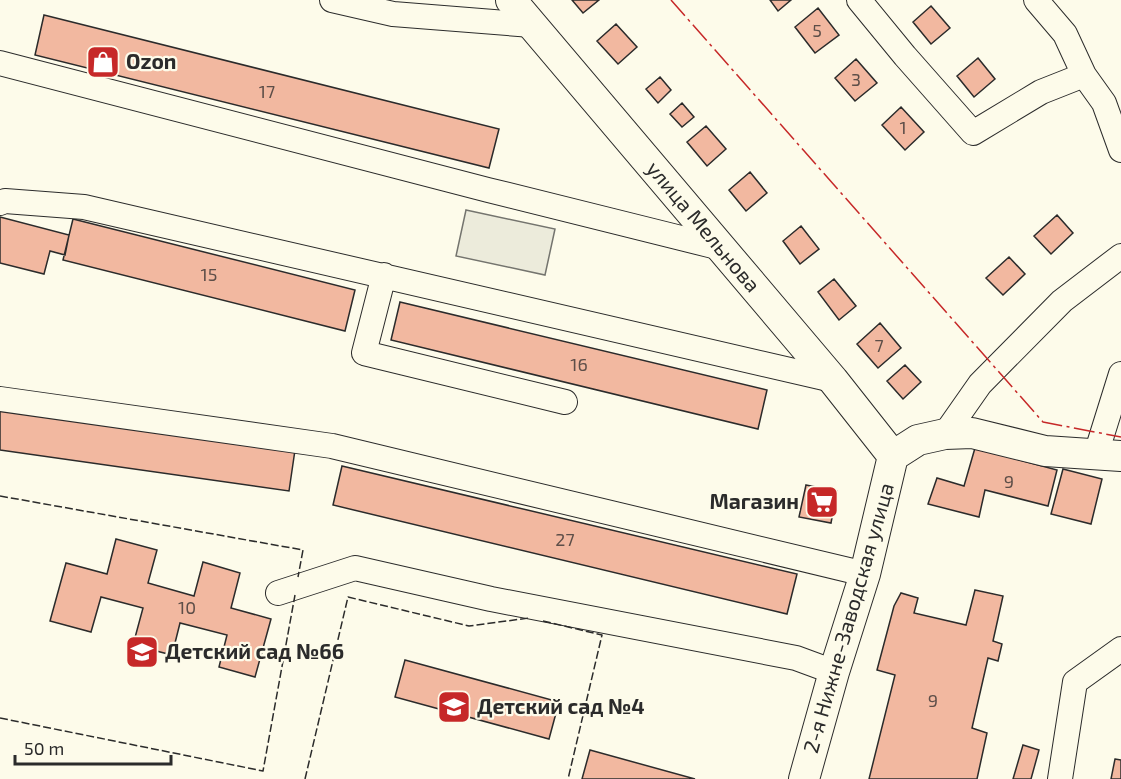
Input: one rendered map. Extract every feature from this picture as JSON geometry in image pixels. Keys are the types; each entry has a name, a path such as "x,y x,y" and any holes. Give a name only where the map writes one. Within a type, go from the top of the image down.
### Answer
{"main road":[{"name":"улица Мельнова","path":"511,0 832,380 893,456"},
{"path":"893,456 918,440 945,434 972,433 1045,451 1109,455"},
{"name":"2-я Нижне-Заводская улица","path":"804,779 865,574 893,456"}],"street":[{"path":"332,0 393,14 532,25"},
{"path":"859,0 973,134 1041,92 1084,75"},
{"path":"1036,0 1065,34 1084,75 1112,102 1121,150"},
{"path":"0,63 721,248"},
{"path":"0,204 5,201 84,207 832,380"},
{"path":"945,434 988,375 1062,301 1121,256"},
{"path":"384,275 364,353 565,402"},
{"path":"1109,455 1121,375"},
{"path":"0,399 332,446 865,574"},
{"path":"278,593 355,568 491,599 796,658 834,672"},
{"path":"1060,779 1075,682 1121,649"}],"shaded area":[{"path":"466,210 555,229 545,275 456,256"}],"building":[{"path":"572,0 599,0 583,13"},
{"path":"770,0 791,0 778,11"},
{"path":"931,6 950,28 931,44 913,22"},
{"path":"818,8 839,35 815,53 795,27"},
{"path":"44,15 499,129 489,168 35,55"},
{"path":"616,24 637,47 618,64 597,41"},
{"path":"978,58 995,79 974,97 957,76"},
{"path":"856,59 877,83 855,101 835,78"},
{"path":"660,77 671,90 658,103 646,89"},
{"path":"682,103 694,117 682,127 670,114"},
{"path":"901,107 924,132 905,150 882,125"},
{"path":"706,126 726,149 707,166 687,142"},
{"path":"750,172 767,193 746,211 729,190"},
{"path":"1057,215 1073,233 1051,254 1034,236"},
{"path":"0,217 69,235 65,255 50,251 44,274 0,263"},
{"path":"73,219 355,290 345,331 63,260"},
{"path":"801,226 819,249 800,264 783,241"},
{"path":"1009,257 1025,274 1003,295 986,278"},
{"path":"834,279 856,306 839,320 818,292"},
{"path":"400,302 767,390 758,429 391,340"},
{"path":"880,323 901,348 878,368 857,344"},
{"path":"905,365 921,382 903,399 887,381"},
{"path":"0,408 295,450 289,491 0,450"},
{"path":"975,448 1057,470 1048,506 985,490 979,517 928,504 937,478 964,486"},
{"path":"342,466 797,574 787,614 333,505"},
{"path":"1063,469 1102,479 1091,524 1051,514"},
{"path":"806,485 837,491 831,523 799,517"},
{"path":"116,539 157,550 148,583 194,596 203,562 240,573 231,608 271,619 255,677 219,667 227,635 180,623 172,655 133,645 143,608 101,597 91,632 50,621 66,563 107,574"},
{"path":"975,590 1003,596 993,641 1002,644 998,661 988,658 972,728 987,733 977,779 869,779 895,675 877,670 894,606 901,593 918,598 914,613 966,625"},
{"path":"405,660 559,702 549,739 395,697"},
{"path":"1023,745 1039,750 1031,779 1013,779"},
{"path":"590,750 695,779 582,779"},
{"path":"1115,759 1121,760 1121,779 1111,779"}],"fence":[{"path":"0,496 303,550 298,577"},
{"path":"0,718 263,771 295,595"},
{"path":"305,779 348,597 469,626 529,618"},
{"path":"543,621 602,635 568,779"}],"power":[{"path":"671,0 1043,422 1121,437"}],"place":[{"name":"Ozon","path":"103,62"},
{"name":"Магазин","path":"822,502"},
{"name":"Детский сад №66","path":"142,652"},
{"name":"Детский сад №4","path":"454,707"}]}
